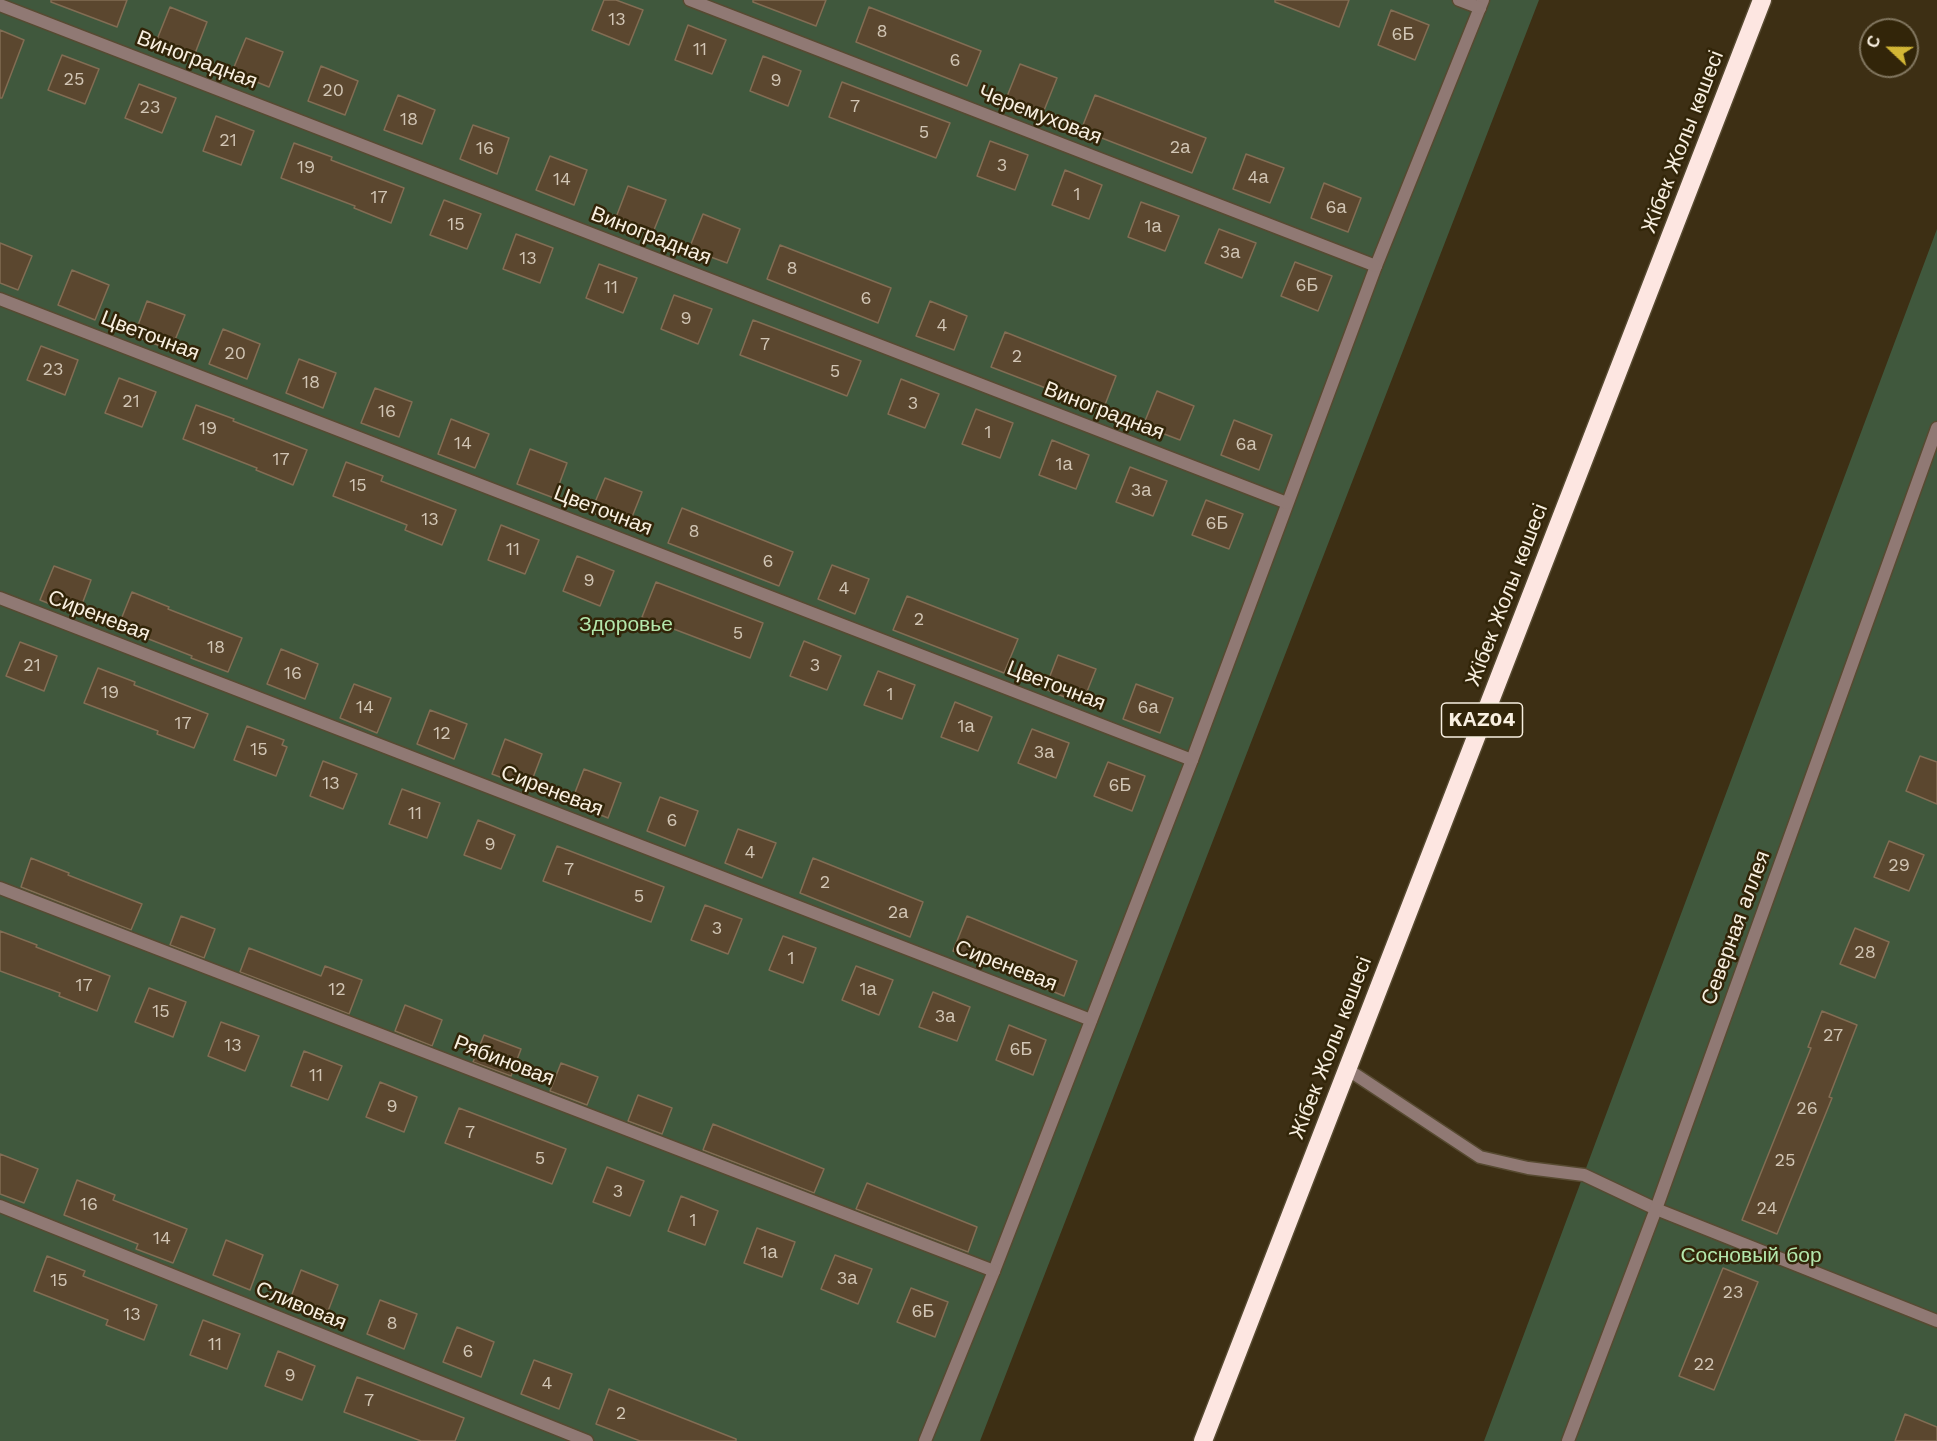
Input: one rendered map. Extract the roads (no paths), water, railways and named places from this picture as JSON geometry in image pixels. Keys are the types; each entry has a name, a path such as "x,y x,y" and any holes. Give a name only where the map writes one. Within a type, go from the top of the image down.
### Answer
{"highway":[{"name":"Жібек Жолы көшесі","path":"1203,1441 1762,0"}],"street":[{"name":"Черемуховая","path":"690,0 1376,266"},
{"path":"925,1441 994,1271 1192,759 1376,266 1481,4 1459,0"},
{"name":"Виноградная","path":"0,5 1287,503"},
{"name":"Цветочная","path":"0,299 1192,759"},
{"name":"Северная аллея","path":"1568,1441 1656,1209 1937,428"},
{"name":"Сиреневая","path":"0,598 1091,1020"},
{"name":"Рябиновая","path":"0,888 994,1271"},
{"path":"1347,1069 1480,1157 1528,1168 1584,1175 1656,1209 1937,1321"},
{"name":"Сливовая","path":"0,1206 587,1441"}],"park label":[{"name":"Здоровье","path":"626,625"},
{"name":"Сосновый бор","path":"1751,1256"}]}
